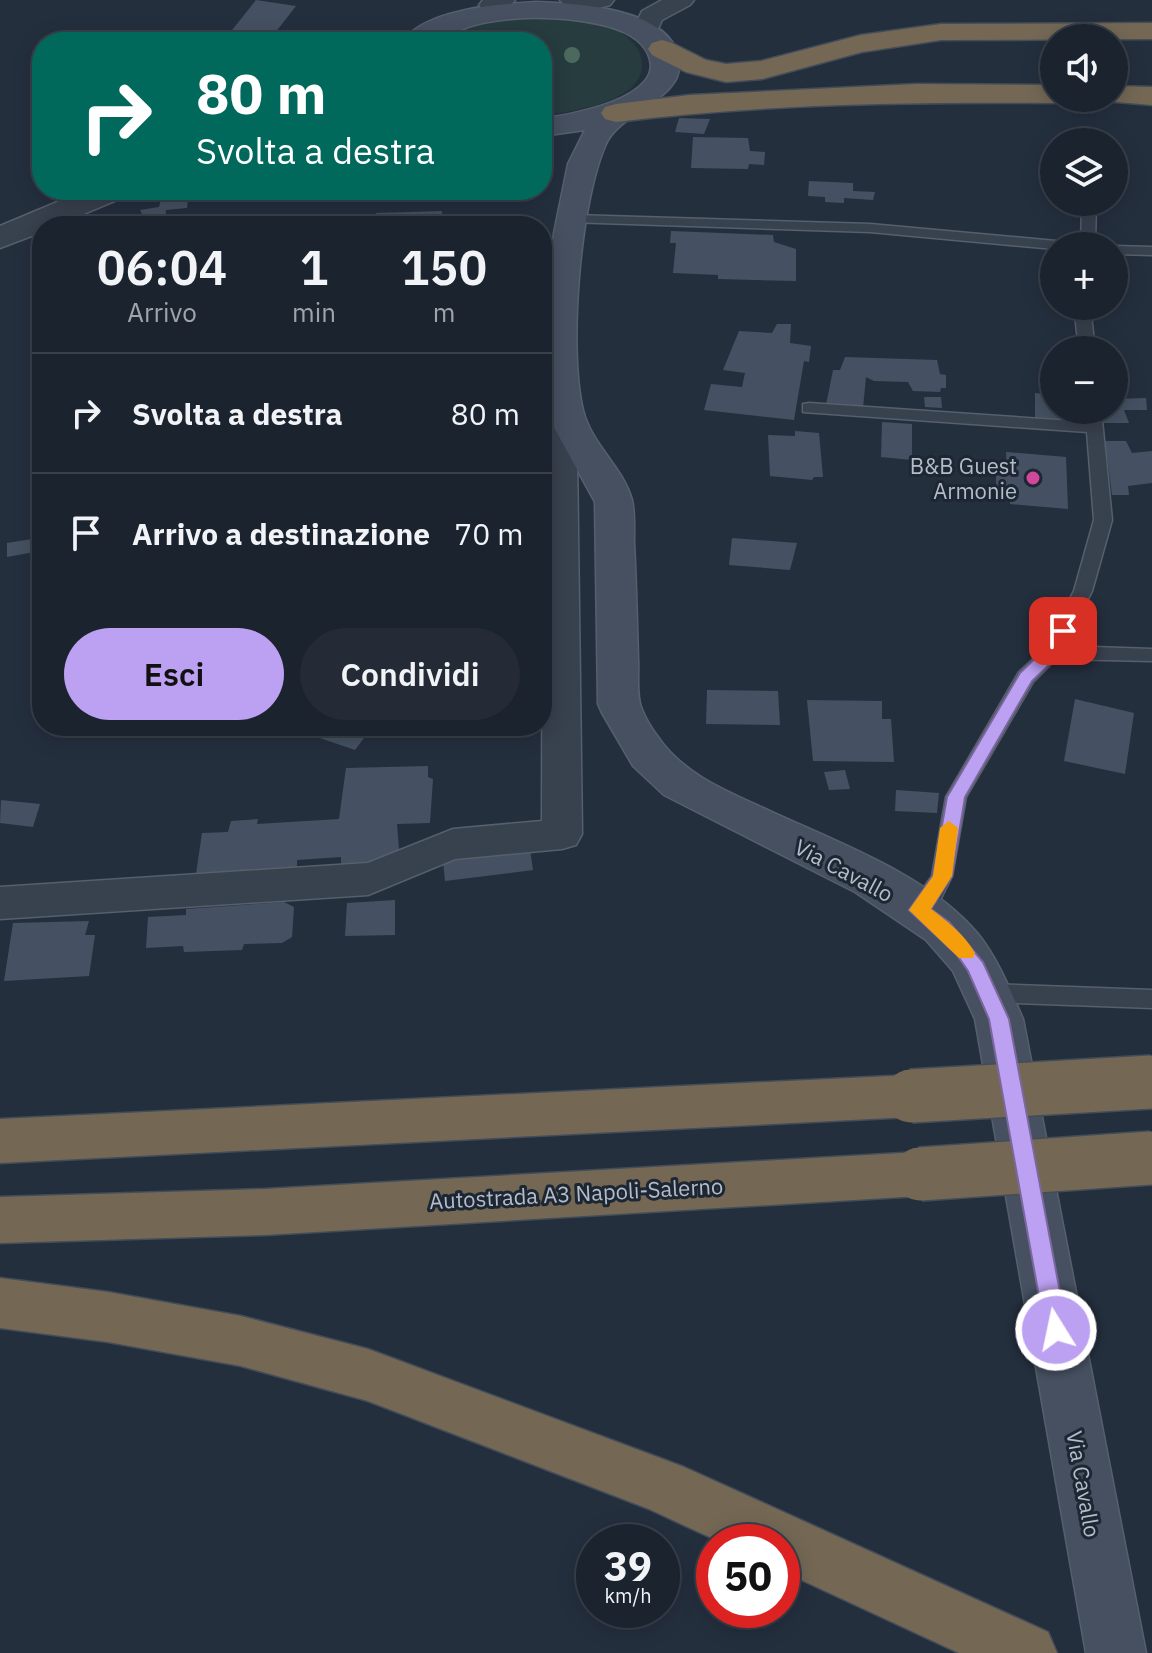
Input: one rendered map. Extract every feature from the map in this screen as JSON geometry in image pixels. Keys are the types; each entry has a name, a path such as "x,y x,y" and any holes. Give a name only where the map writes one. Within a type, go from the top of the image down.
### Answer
{"highway":[{"path":"792,64 861,44 941,32 1152,31"},
{"path":"654,40 696,66 726,73 899,53 1040,51"},
{"path":"1128,51 1152,51"},
{"path":"616,113 690,104 917,93 1040,94"},
{"path":"1128,95 1152,96"},
{"path":"0,1141 1152,1082"},
{"name":"Autostrada A3 Napoli-Salerno","path":"0,1220 265,1212 1152,1158"},
{"path":"0,1303 108,1317 241,1341 368,1375 664,1487 1016,1648"}],"main road":[{"path":"429,32 442,22 497,2 584,1 629,19 654,40 665,67 659,82 645,98 616,113 580,124 552,126"},
{"name":"Via Cavallo","path":"616,113 592,142 576,202 564,278 562,323 563,396 568,421 608,485 614,502 619,704 643,749 662,771 685,788 858,875 918,910 942,927 963,949 989,993 999,1019 1116,1653"},
{"path":"552,144 563,152 576,202"}],"street":[{"path":"654,40 651,16 681,0"},
{"path":"52,216 89,200"},
{"path":"0,238 32,224"},
{"path":"0,903 368,879 393,872 453,844 562,834 560,454 568,421"}],"lane":[{"path":"576,202 1040,244"},
{"path":"1128,250 1152,251"},
{"path":"809,408 1040,417"},
{"path":"918,910 933,894 942,876 956,797 1026,677 1052,652 1083,591 1103,520 1094,424"},
{"path":"1052,652 1152,655"},
{"path":"989,993 1152,999"}],"green space":[{"path":"541,13 611,27 634,44 640,54 642,70 636,83 608,101 552,114 552,32 461,32 504,18"}],"building":[{"path":"256,0 296,6 276,32 231,32"},
{"path":"679,118 710,119 704,134 675,132"},
{"path":"693,137 748,138 750,151 765,152 764,165 749,164 748,169 691,168"},
{"path":"809,181 853,183 853,191 875,192 873,200 844,198 844,203 825,202 825,197 808,196"},
{"path":"161,200 188,200 187,208 166,210 165,216 143,216 140,210 159,207"},
{"path":"442,211 442,216 376,216 376,213"},
{"path":"671,231 773,235 774,242 796,249 796,281 718,279 718,275 673,273 676,243 670,243"},
{"path":"777,324 791,324 790,343 811,346 809,362 804,361 794,420 704,410 711,384 742,387 745,373 723,370 739,331 772,333"},
{"path":"845,357 937,360 940,374 946,375 946,388 941,388 940,392 913,391 908,382 874,381 866,377 863,408 826,405 833,370 840,370"},
{"path":"1035,393 1040,394 1040,421 1035,421"},
{"path":"924,397 941,397 942,408 925,407"},
{"path":"1146,398 1147,410 1128,410 1128,399"},
{"path":"882,422 912,424 912,460 881,457"},
{"path":"795,431 819,433 823,477 812,480 770,476 768,435 795,436"},
{"path":"1105,441 1126,441 1132,453 1152,451 1152,483 1128,486 1129,495 1112,495"},
{"path":"1006,452 1066,457 1068,509 1010,504 1010,498 996,497 996,475 1007,476"},
{"path":"732,538 797,543 790,570 729,565"},
{"path":"32,539 32,552 7,557 7,543"},
{"path":"707,690 778,691 780,725 706,724"},
{"path":"1075,699 1134,713 1125,774 1064,761"},
{"path":"807,700 882,701 882,719 891,719 894,762 813,761"},
{"path":"314,736 366,736 355,750"},
{"path":"428,766 428,777 433,779 430,823 397,824 400,862 341,866 341,857 297,860 297,872 196,874 202,833 228,832 231,821 258,819 257,824 339,819 346,768"},
{"path":"845,770 850,789 829,790 824,772"},
{"path":"896,790 939,793 937,813 895,811"},
{"path":"1,800 40,804 33,827 0,823"},
{"path":"530,849 533,870 445,881 443,860"},
{"path":"395,900 395,935 345,936 347,903"},
{"path":"284,902 294,907 292,937 282,943 244,944 242,950 184,952 183,946 146,948 148,917 186,915 186,909"},
{"path":"89,921 85,935 95,935 89,976 4,981 13,923"}],"slow traffic":[{"path":"949,828 942,876 933,894 918,910 942,927 966,953"}],"place":[{"name":"B&B Guest Armonie","path":"1033,478"}],"route":[{"path":"1056,1330 999,1019 976,967 963,949 942,927 918,910 933,894 942,876 956,797 1026,677 1052,652 1063,631"}]}
